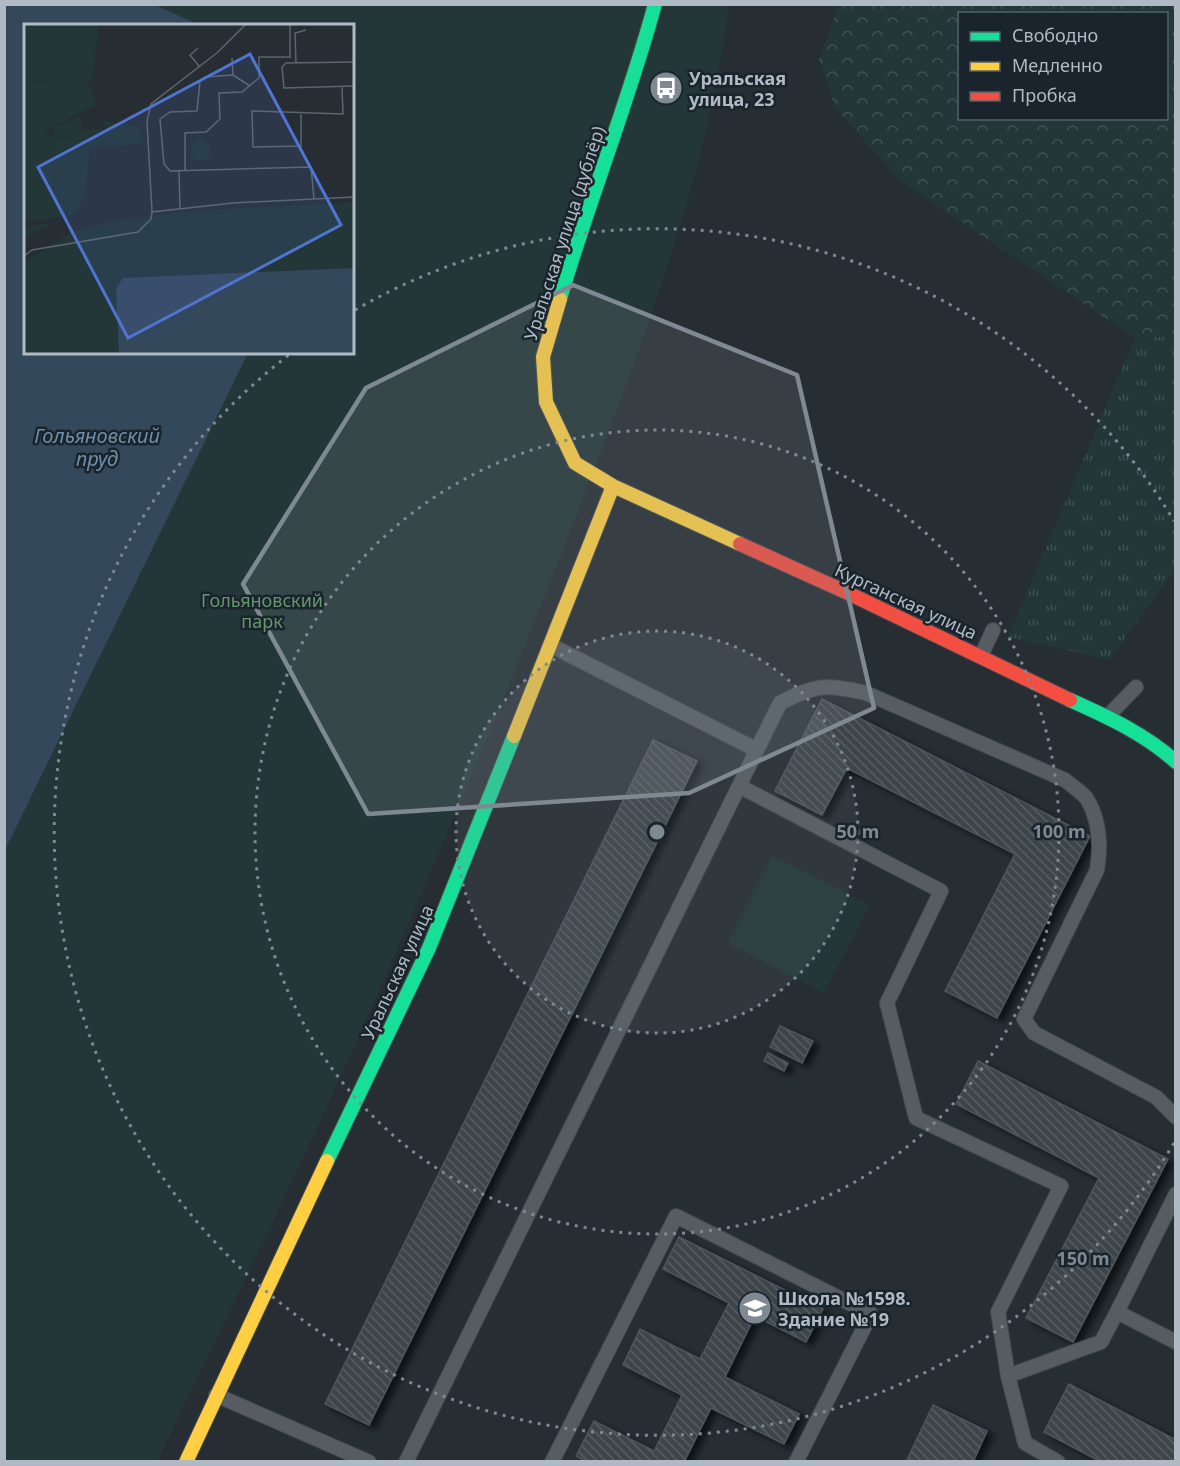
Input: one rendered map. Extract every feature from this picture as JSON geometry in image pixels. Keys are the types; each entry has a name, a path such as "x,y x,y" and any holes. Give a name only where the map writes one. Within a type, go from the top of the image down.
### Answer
{"main road":[{"name":"Уральская улица (дублёр)","path":"613,486 575,463 546,402 543,357 577,242 636,74 655,4"},
{"name":"Уральская улица","path":"186,1461 429,948 613,486"},
{"name":"Курганская улица","path":"613,486 981,656 1107,717 1165,751 1176,762"}],"lane":[{"path":"981,656 993,630"},
{"path":"550,645 757,750"},
{"path":"406,1461 780,703 804,690 834,686 866,693 1065,780 1086,797 1096,820 1101,849 1097,870 1024,1019 1034,1033 1156,1097 1176,1118"},
{"path":"1107,717 1136,687"},
{"path":"739,786 941,891 887,1003 916,1118 1061,1186 998,1312 1008,1376 1024,1443 1058,1461"},
{"path":"1008,1376 1101,1342 1176,1194"},
{"path":"552,1461 676,1216 871,1314 796,1461"},
{"path":"1117,1312 1176,1342"},
{"path":"216,1395 369,1461"}],"highlighted area":[{"path":"573,285 797,375 874,708 689,793 368,814 243,584 366,388"}],"green space":[{"path":"839,4 1175,5 1175,336 1135,338 900,181 834,106 819,59"},
{"name":"Гольяновcкий парк","path":"5,5 729,5 704,139 667,269 622,397 553,576 469,781 354,1046 271,1226 157,1461 5,1462"},
{"path":"1175,336 1175,570 1109,660 1008,637 1135,338"},
{"path":"772,855 870,905 824,993 728,943"}],"water":[{"name":"Гольяновский пруд","path":"5,4 155,5 198,24 24,24 24,354 248,354 5,850"}],"building":[{"path":"822,699 1090,836 997,1018 945,991 1015,854 847,768 822,815 775,791"},
{"path":"653,740 697,761 369,1425 325,1404"},
{"path":"780,1026 813,1041 802,1063 770,1047"},
{"path":"768,1053 788,1063 784,1071 764,1061"},
{"path":"978,1061 1168,1159 1073,1342 1026,1318 1099,1178 956,1104"},
{"path":"679,1237 823,1309 806,1342 755,1316 725,1377 799,1414 784,1444 711,1408 684,1462 587,1462 576,1456 594,1421 654,1451 682,1395 623,1365 640,1329 700,1359 729,1303 663,1269"},
{"path":"1069,1384 1176,1440 1176,1462 1101,1462 1044,1432"},
{"path":"933,1405 987,1431 973,1462 906,1462"}],"traffic: fast":[{"path":"560,299 655,4"},
{"path":"1070,700 1139,735 1176,762"},
{"path":"327,1161 429,948 514,736"}],"traffic: slow":[{"path":"560,299 543,357 546,402 575,463 613,486 740,544"},
{"path":"514,736 613,486"},
{"path":"186,1462 327,1161"}],"traffic: jam":[{"path":"740,544 848,593 1070,700"}],"place":[{"name":"Уральская улица, 23","path":"666,88"},
{"name":"Школа №1598. Здание №19","path":"755,1308"}]}
